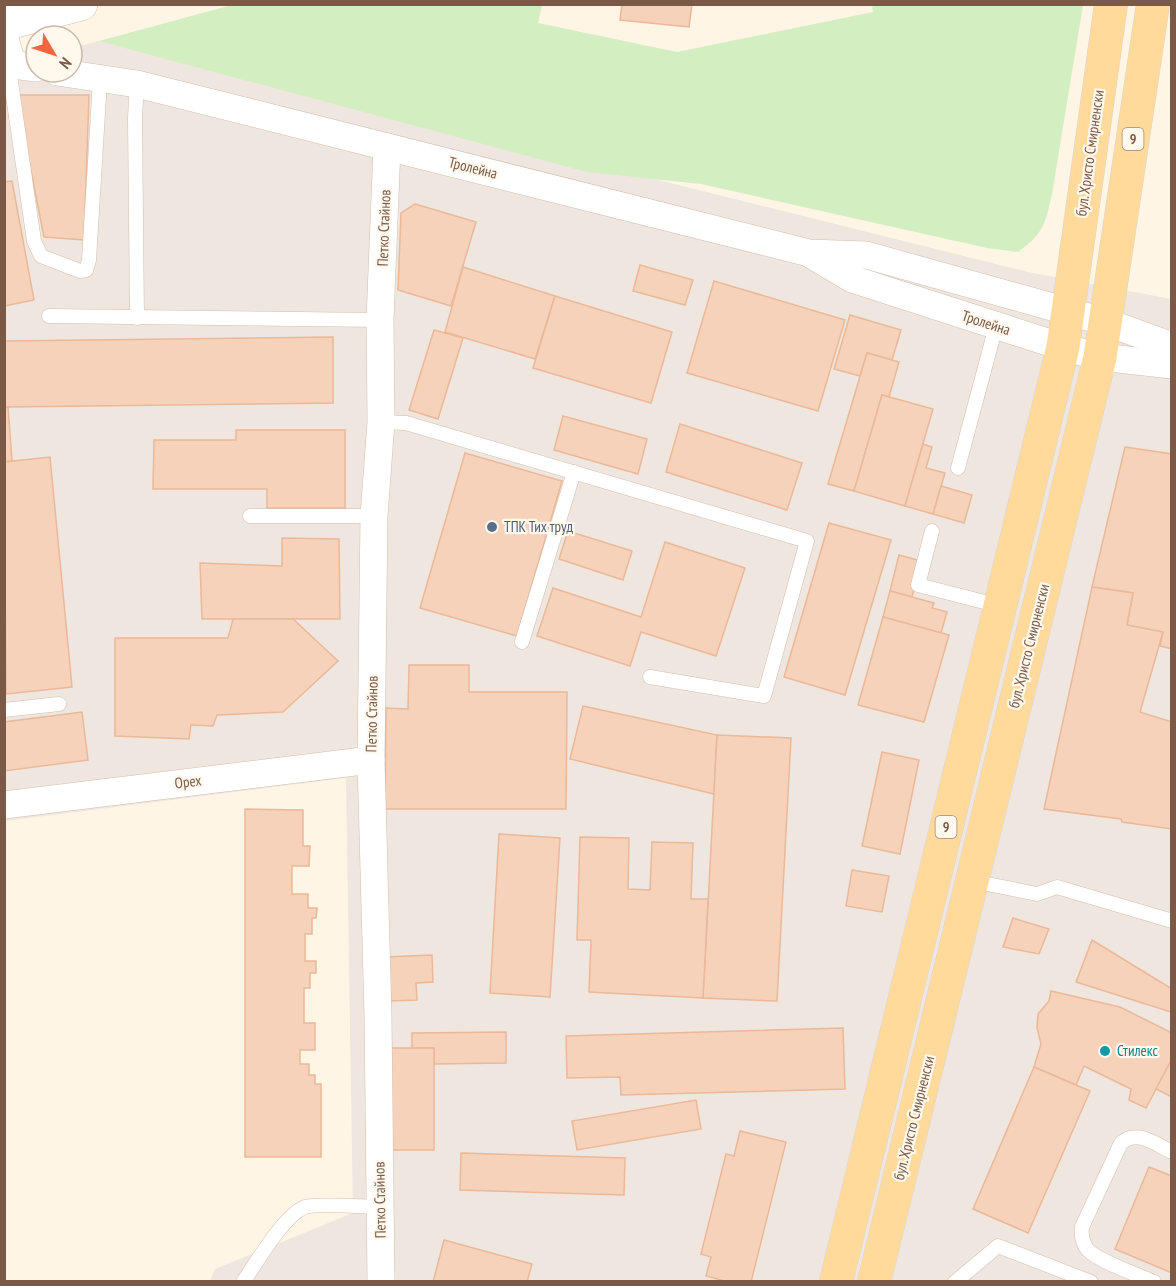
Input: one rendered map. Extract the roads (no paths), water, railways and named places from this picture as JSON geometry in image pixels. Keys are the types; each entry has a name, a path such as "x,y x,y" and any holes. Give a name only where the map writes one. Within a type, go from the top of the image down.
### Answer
{"main road":[{"path":"4,24 81,4"},
{"name":"бул. Христо Смирненски","path":"836,1281 1063,347 1111,4"},
{"name":"бул. Христо Смирненски","path":"874,1281 1100,357 1154,4"}],"street":[{"path":"4,35 24,65"},
{"name":"Тролейна","path":"84,77 137,84 809,253 866,255 1106,322 1172,346"},
{"name":"Петко Стайнов","path":"381,1281 378,1016 371,760 374,516 381,422 380,320 387,147"},
{"name":"Тролейна","path":"809,253 852,279 1063,347 1100,357 1172,365"},
{"name":"Орех","path":"4,805 371,760"}],"lane":[{"path":"24,65 10,75 34,241 41,256 80,271 86,270 89,260 100,80"},
{"path":"137,84 135,118 137,318"},
{"path":"49,316 380,320"},
{"path":"958,468 996,326"},
{"path":"381,422 406,423 807,541 764,696 650,677"},
{"path":"522,642 574,472"},
{"path":"250,516 374,516"},
{"path":"932,531 918,585 1000,606"},
{"path":"4,710 59,704"},
{"path":"972,881 1037,894 1057,887 1172,919"},
{"path":"1154,1281 1090,1252 1082,1241 1081,1234 1082,1227 1121,1143 1138,1136 1172,1152"},
{"path":"243,1281 284,1224 296,1212 308,1206 380,1208"},
{"path":"955,1281 998,1246 1091,1281"}],"place":[{"name":"ТПК Тих труд","path":"492,527"},
{"name":"Стилекс","path":"1105,1051"}]}
